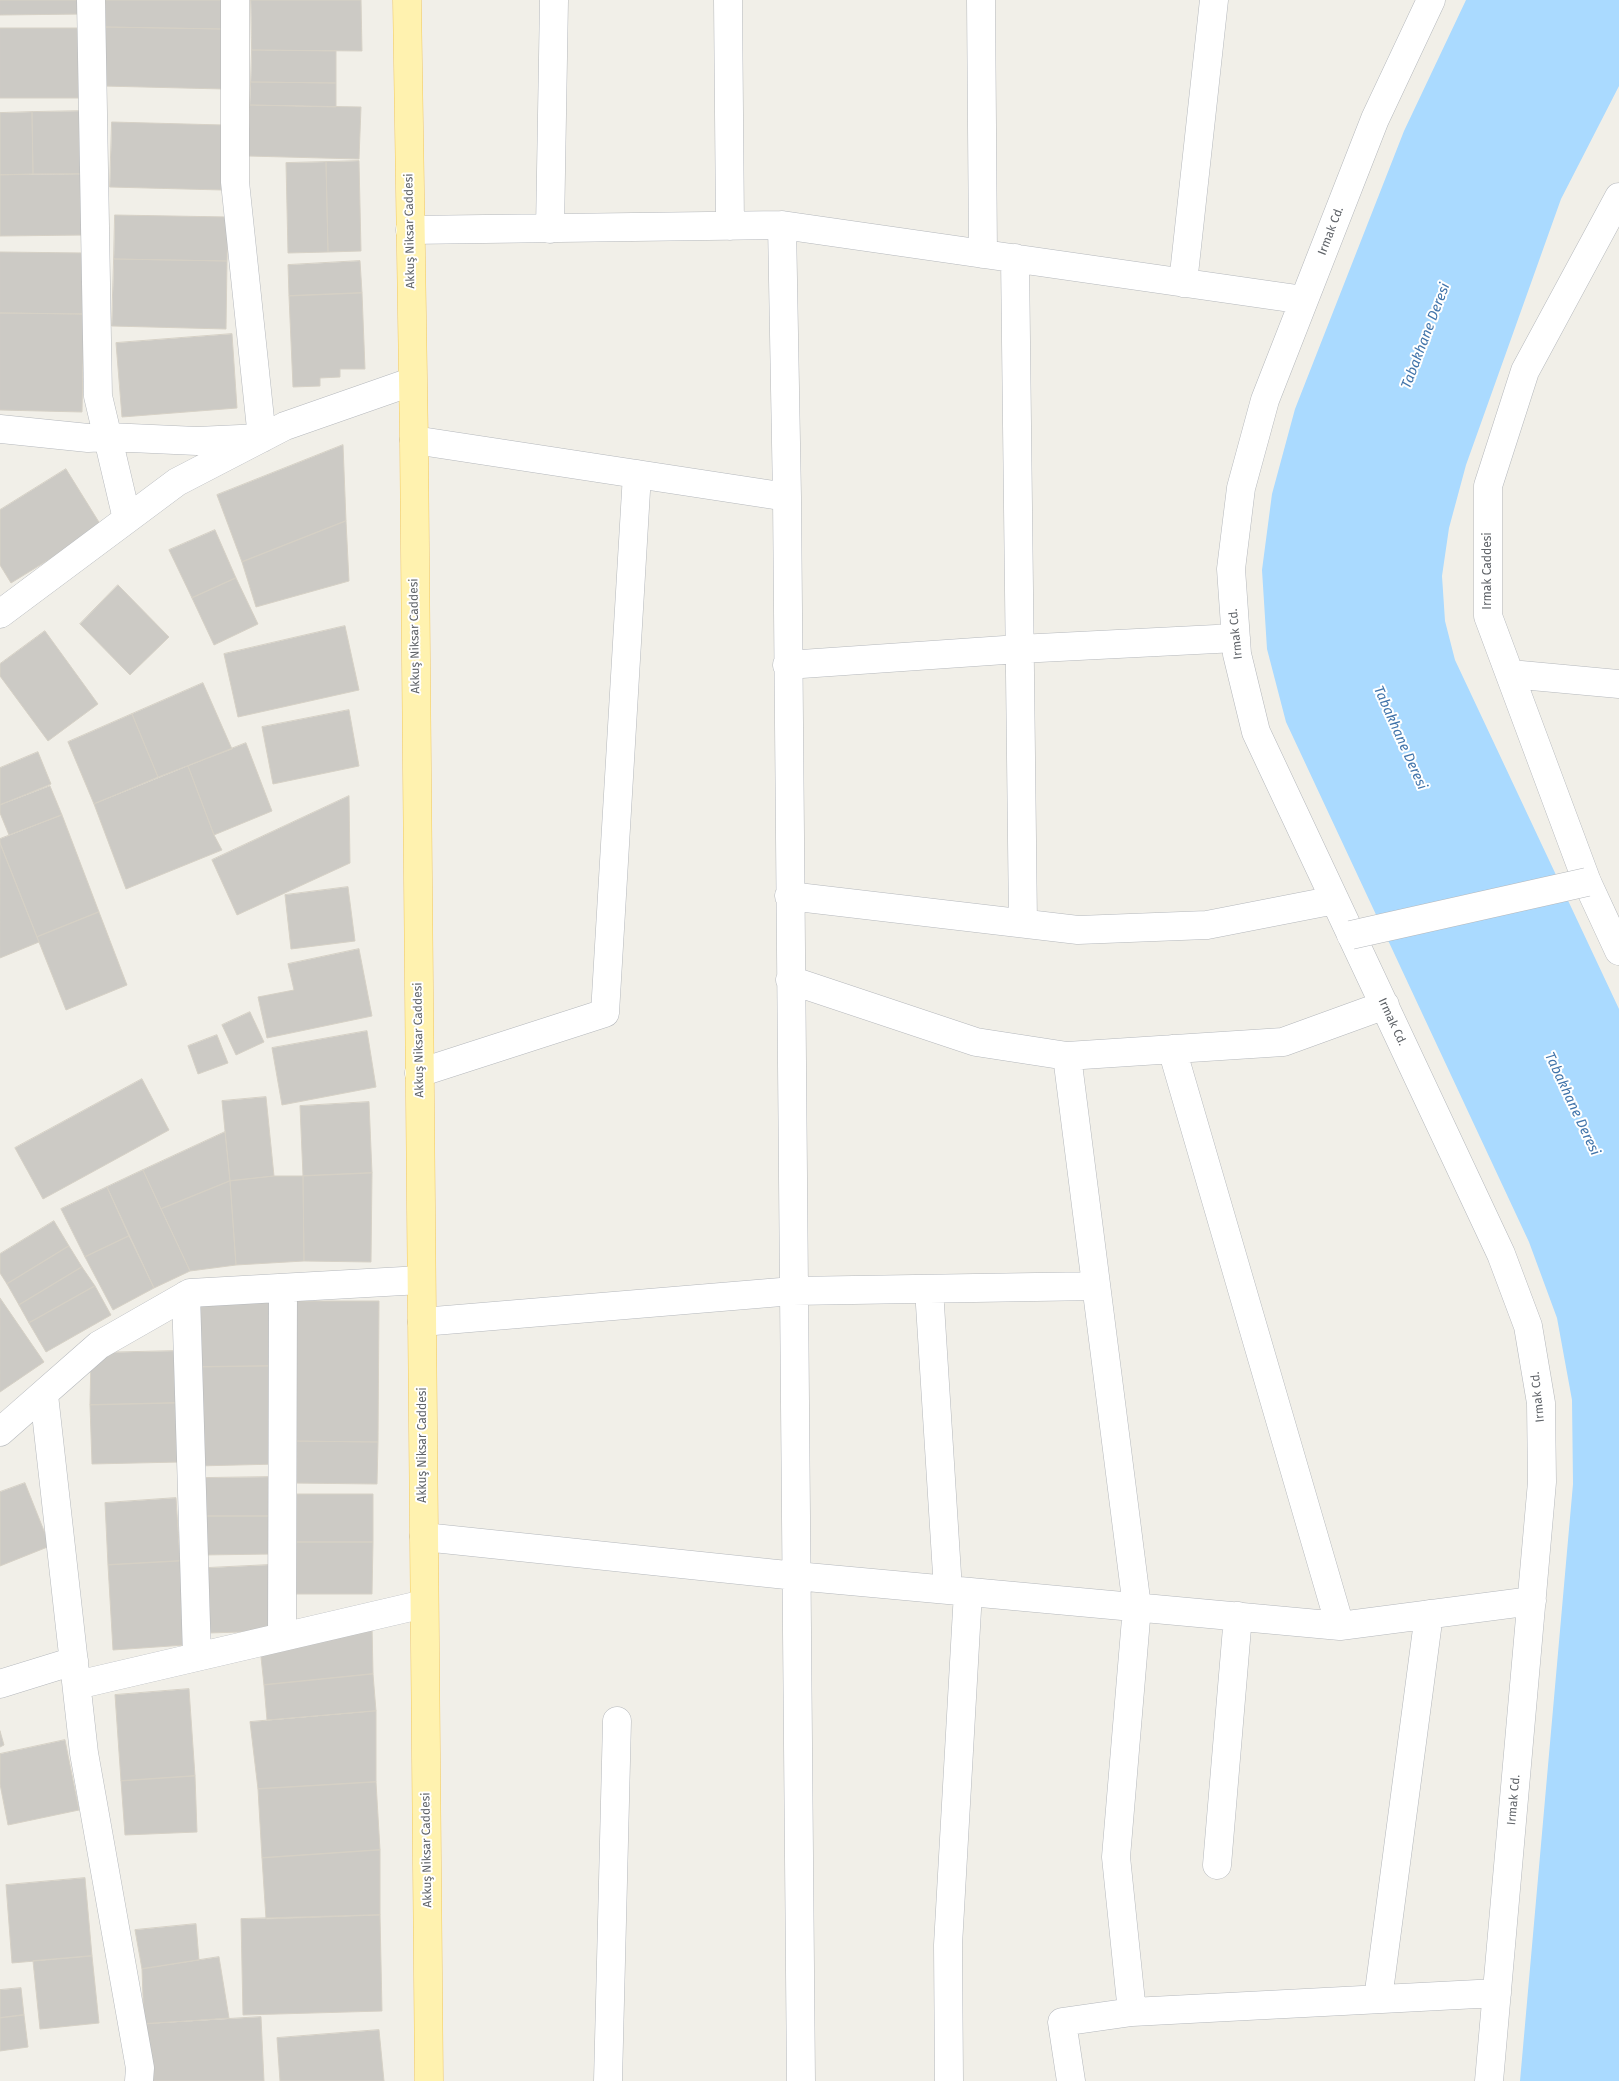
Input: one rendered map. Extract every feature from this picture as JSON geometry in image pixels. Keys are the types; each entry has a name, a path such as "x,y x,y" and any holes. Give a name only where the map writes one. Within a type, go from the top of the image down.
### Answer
{"main road":[{"name":"Akkuş Niksar Caddesi","path":"407,0 414,440 430,2081"}],"street":[{"path":"91,0 98,396 127,518"},
{"path":"235,0 235,182 262,438"},
{"path":"550,229 554,0"},
{"path":"728,0 730,226"},
{"path":"981,0 984,254"},
{"path":"1183,283 1214,0"},
{"name":"Irmak Cd.","path":"1431,0 1375,118 1265,400 1241,488 1231,569 1236,654 1256,732 1501,1254 1528,1326 1541,1403 1542,1482 1489,2081"},
{"name":"Irmak Caddesi","path":"1619,197 1525,371 1488,486 1488,616 1587,882 1619,951"},
{"path":"410,230 782,225 1304,300"},
{"path":"782,225 801,2081"},
{"path":"1015,258 1023,923"},
{"path":"1,613 177,482 285,426 412,382"},
{"path":"0,429 88,438 108,437 197,441 262,438"},
{"path":"414,440 786,497"},
{"path":"419,1073 605,1013 637,474"},
{"path":"787,665 1019,649 1236,638"},
{"path":"1510,674 1619,684"},
{"path":"1351,935 1587,882"},
{"path":"789,896 1078,930 1208,925 1335,900"},
{"path":"790,980 976,1042 1067,1056 1283,1042 1385,1005"},
{"path":"1172,1049 1340,1626"},
{"path":"1067,1056 1138,1607 1116,1857 1132,2012"},
{"path":"0,1432 44,1395 99,1344 190,1292 421,1280"},
{"path":"422,1322 793,1291 1096,1286"},
{"path":"282,1637 283,1288"},
{"path":"929,1289 958,1591 948,1945 949,2081"},
{"path":"186,1295 197,1656"},
{"path":"44,1395 84,1753 140,2068 139,2081"},
{"path":"424,1537 796,1576 1340,1626 1532,1601"},
{"path":"0,1684 197,1656 424,1604"},
{"path":"1378,1999 1428,1614"},
{"path":"1217,1865 1238,1616"},
{"path":"608,2081 617,1721"},
{"path":"1071,2081 1062,2022 1132,2012 1497,1993"}],"water":[{"name":"Tabakhane Deresi","path":"1466,0 1619,0 1619,86 1561,199 1466,465 1449,528 1442,576 1445,621 1455,660 1619,1009 1619,2081 1520,2081 1573,1484 1572,1400 1557,1318 1529,1242 1286,722 1267,649 1262,570 1272,494 1295,409 1404,131"}],"building":[{"path":"0,0 85,0 85,14 0,15"},
{"path":"106,0 224,0 223,29 105,27"},
{"path":"251,0 361,0 362,51 252,50"},
{"path":"105,27 223,29 223,89 103,86"},
{"path":"0,28 83,28 83,98 0,98"},
{"path":"252,50 336,51 336,83 251,82"},
{"path":"251,82 336,83 336,107 250,105"},
{"path":"250,105 361,107 359,159 248,156"},
{"path":"85,111 86,174 33,174 32,112"},
{"path":"32,112 33,174 0,175 0,113"},
{"path":"112,122 223,125 222,190 110,187"},
{"path":"359,161 361,251 328,252 326,162"},
{"path":"326,162 328,252 288,253 286,163"},
{"path":"86,174 86,235 0,236 0,175"},
{"path":"115,215 228,217 227,261 114,259"},
{"path":"0,252 84,253 84,314 0,313"},
{"path":"114,259 227,261 226,329 112,326"},
{"path":"360,261 362,293 289,296 288,265"},
{"path":"362,293 365,369 340,369 340,377 320,378 320,386 293,387 289,296"},
{"path":"0,313 84,314 82,412 0,410"},
{"path":"232,334 237,408 122,417 116,343"},
{"path":"343,445 346,521 242,562 217,495"},
{"path":"66,469 102,527 11,583 0,565 0,510"},
{"path":"346,521 349,581 256,607 242,562"},
{"path":"215,530 236,578 192,598 169,550"},
{"path":"236,578 258,624 214,645 192,598"},
{"path":"118,585 169,637 130,675 80,624"},
{"path":"345,626 359,690 238,717 224,654"},
{"path":"45,631 98,704 48,741 0,676 0,664"},
{"path":"203,683 232,749 158,777 132,714"},
{"path":"349,710 359,766 273,784 262,727"},
{"path":"132,714 158,777 94,804 68,742"},
{"path":"246,743 272,811 214,835 188,766"},
{"path":"38,752 51,784 0,805 0,768"},
{"path":"188,766 214,835 222,850 126,889 94,804"},
{"path":"50,786 62,815 9,835 0,813 0,805"},
{"path":"349,796 350,863 237,915 212,860"},
{"path":"62,815 99,912 37,937 0,839"},
{"path":"0,843 39,942 0,958"},
{"path":"348,887 355,941 291,949 285,895"},
{"path":"99,912 127,985 66,1010 37,937"},
{"path":"359,949 372,1016 267,1038 258,997 294,990 288,964"},
{"path":"250,1012 264,1042 236,1055 222,1025"},
{"path":"367,1031 376,1087 282,1105 272,1048"},
{"path":"217,1035 228,1063 198,1074 188,1046"},
{"path":"142,1079 169,1130 43,1199 15,1148"},
{"path":"266,1097 274,1176 230,1181 222,1101"},
{"path":"369,1102 372,1173 303,1176 300,1106"},
{"path":"225,1132 230,1181 161,1209 143,1170"},
{"path":"143,1170 190,1271 154,1288 107,1187"},
{"path":"372,1173 371,1262 304,1261 303,1176"},
{"path":"274,1176 303,1176 304,1261 236,1265 230,1181"},
{"path":"230,1181 236,1265 190,1271 161,1209"},
{"path":"107,1187 129,1236 85,1257 61,1209"},
{"path":"54,1221 69,1246 7,1284 0,1273 0,1254"},
{"path":"129,1236 154,1288 113,1310 85,1257"},
{"path":"69,1246 82,1267 19,1305 7,1284"},
{"path":"82,1267 95,1286 29,1323 19,1305"},
{"path":"95,1286 111,1315 46,1352 29,1323"},
{"path":"0,1298 44,1362 0,1392"},
{"path":"290,1301 379,1301 378,1442 290,1441"},
{"path":"276,1302 276,1366 196,1367 194,1304"},
{"path":"176,1351 178,1403 90,1405 91,1353"},
{"path":"276,1366 278,1464 197,1466 196,1367"},
{"path":"178,1403 180,1462 92,1464 90,1405"},
{"path":"290,1441 378,1442 377,1484 290,1483"},
{"path":"271,1477 272,1516 203,1516 203,1478"},
{"path":"25,1483 50,1546 0,1566 0,1492"},
{"path":"295,1494 373,1494 373,1542 295,1542"},
{"path":"176,1498 180,1561 108,1565 105,1503"},
{"path":"203,1516 272,1516 272,1554 203,1555"},
{"path":"295,1542 373,1542 372,1594 296,1594"},
{"path":"180,1561 185,1645 113,1650 108,1565"},
{"path":"269,1565 272,1631 209,1633 207,1568"},
{"path":"372,1625 373,1674 264,1685 260,1648"},
{"path":"373,1674 376,1711 267,1720 264,1685"},
{"path":"189,1689 195,1776 121,1781 115,1695"},
{"path":"376,1711 376,1782 258,1789 250,1722"},
{"path":"0,1731 4,1745 0,1747"},
{"path":"65,1740 79,1810 8,1825 0,1784 0,1754"},
{"path":"195,1776 197,1832 125,1835 121,1781"},
{"path":"376,1782 380,1850 262,1858 258,1789"},
{"path":"380,1850 380,1915 266,1919 262,1858"},
{"path":"85,1878 92,1956 12,1963 6,1885"},
{"path":"380,1915 382,2011 243,2015 241,1919"},
{"path":"196,1924 199,1960 142,1969 135,1930"},
{"path":"92,1956 99,2023 40,2029 33,1961"},
{"path":"219,1957 229,2018 144,2024 142,1969"},
{"path":"21,1988 24,2015 0,2018 0,1990"},
{"path":"24,2015 28,2047 0,2051 0,2018"},
{"path":"261,2017 264,2081 147,2081 144,2024"},
{"path":"379,2030 384,2081 280,2081 277,2038"}]}
